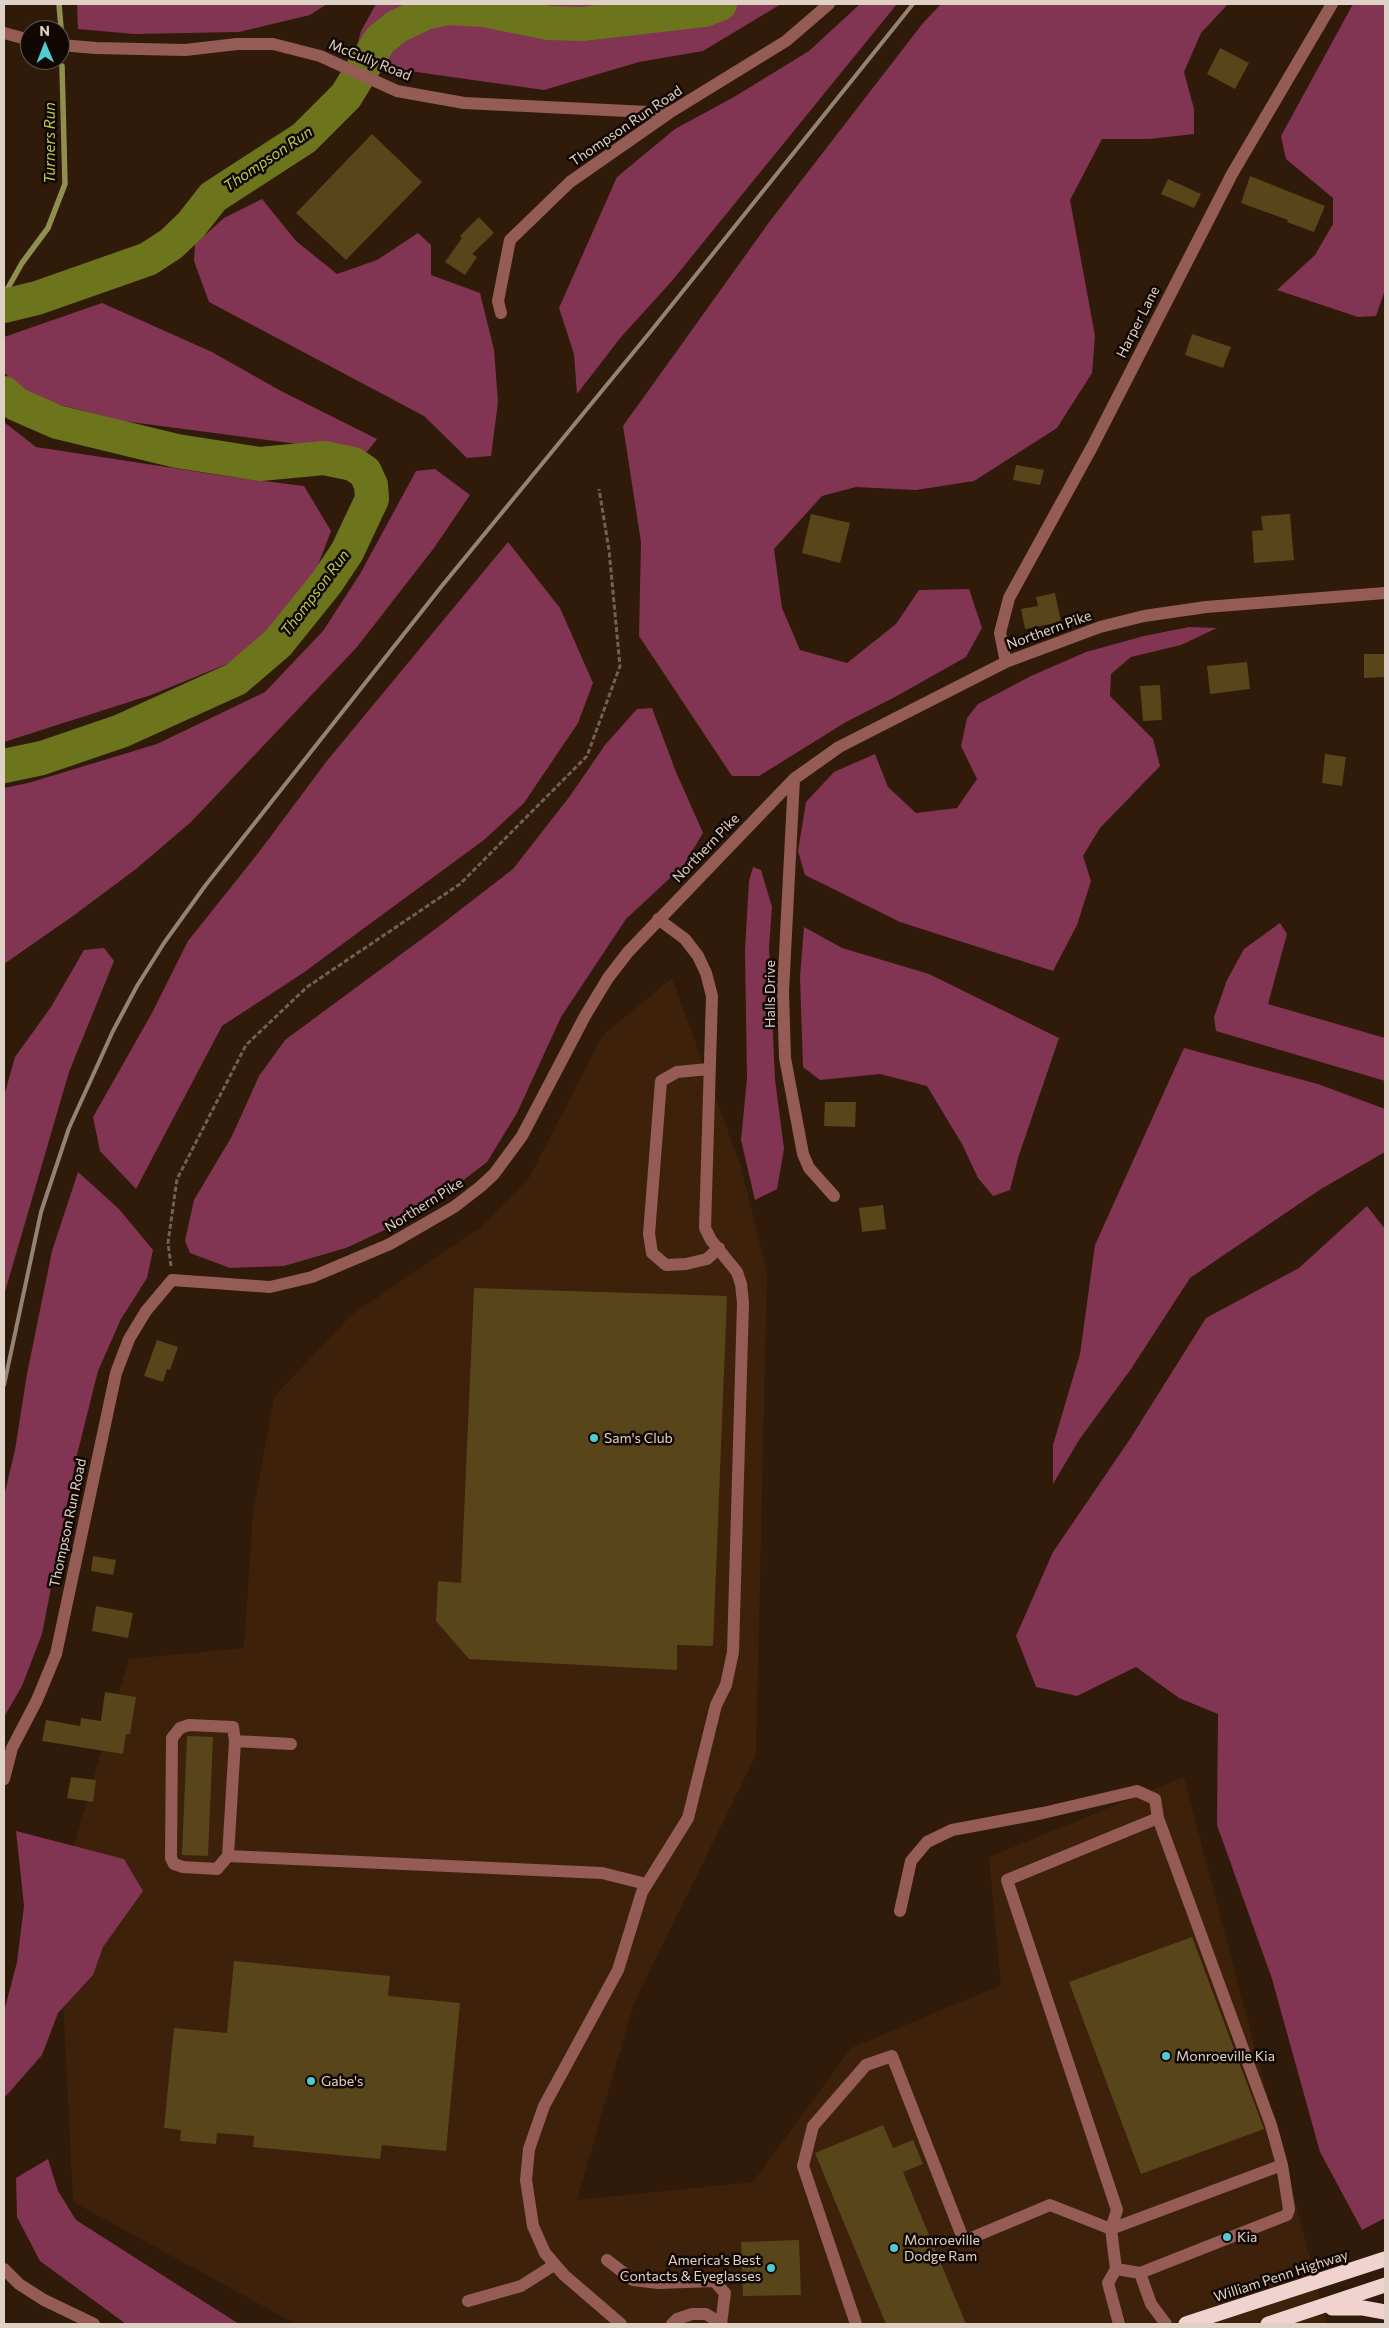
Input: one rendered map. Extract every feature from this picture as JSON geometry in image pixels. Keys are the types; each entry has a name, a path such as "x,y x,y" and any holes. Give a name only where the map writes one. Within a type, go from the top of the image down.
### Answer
{"highway":[{"name":"William Penn Highway","path":"1186,2324 1385,2260"},
{"path":"1268,2324 1385,2285"},
{"path":"1311,2310 1347,2307 1385,2312"}],"street":[{"name":"Thompson Run Road","path":"501,314 498,301 510,240 570,182 669,113 786,41 829,4"},
{"name":"Harper Lane","path":"1006,662 1000,633 1009,598 1092,447 1232,174 1332,4"},
{"path":"4,33 20,37"},
{"name":"McCully Road","path":"70,46 185,50 237,44 273,44 320,56 398,91 464,103 669,113"},
{"name":"Northern Pike","path":"172,1280 270,1287 312,1277 390,1244 454,1207 480,1187 509,1154 536,1111 599,992 628,952 794,779 839,747 1006,662 1092,630 1144,616 1280,600 1385,593"},
{"name":"Halls Drive","path":"794,779 783,992 785,1058 803,1154 809,1168 834,1196"},
{"path":"621,2324 554,2265 538,2240 529,2211 526,2180 529,2149 538,2119 550,2092 618,1970 639,1900 646,1884 688,1818 716,1705 726,1685 733,1652 743,1303 741,1284 737,1272 711,1240 705,1228 712,996 706,973 698,956 685,939 658,919"},
{"path":"709,1069 676,1072 661,1081 649,1234 652,1253 666,1264 686,1264 707,1260 719,1248"},
{"name":"Thompson Run Road","path":"4,1779 12,1748 37,1700 56,1654 116,1373 129,1339 146,1311 172,1280"},
{"path":"189,1725 233,1727 235,1741 228,1856 217,1869 183,1867 174,1864 171,1858 172,1738 180,1728 189,1725"},
{"path":"235,1741 291,1744"},
{"path":"900,1911 910,1862 927,1842 952,1830 1042,1813 1137,1791 1155,1799 1158,1818 1271,2125 1282,2165 1289,2209 1287,2215 1140,2273 1116,2269"},
{"path":"1120,2324 1108,2283 1116,2269 1111,2229 1117,2210 1007,1880 1158,1818"},
{"path":"228,1856 602,1873 646,1884"},
{"path":"856,2324 803,2166 814,2126 866,2065 892,2056 964,2241 1050,2205 1111,2229 1282,2165"},
{"path":"607,2260 633,2280 658,2283 714,2281 725,2293 721,2324 706,2314 692,2314 677,2319 672,2324"},
{"path":"468,2301 521,2286 554,2265"},
{"path":"4,2268 19,2284 44,2300 94,2324"},
{"path":"1140,2273 1151,2304 1166,2324"}],"path":[{"path":"172,1280 168,1243 177,1179 246,1045 308,987 460,884 587,756 620,666 608,550 599,489"}],"shaded area":[{"path":"77,4 327,4 310,15 239,32 134,34 78,29"},
{"path":"376,4 781,4 703,51 639,62 544,90 402,70 356,50 361,31"},
{"path":"860,4 897,4 671,282 621,337 577,394 574,354 559,308 617,177 675,129 734,97 809,51"},
{"path":"941,4 1228,4 1201,33 1184,72 1194,109 1194,134 1149,139 1102,139 1070,200 1095,336 1092,373 1057,428 974,481 916,490 856,487 822,496 774,549 782,608 800,650 847,663 896,624 919,590 969,589 982,628 966,657 846,722 759,776 732,776 639,636 641,542 623,426 770,221 923,23"},
{"path":"1353,4 1385,4 1385,290 1376,316 1358,317 1277,290 1315,255 1333,224 1333,198 1286,159 1281,136"},
{"path":"262,199 296,241 337,274 377,260 418,233 431,245 431,275 480,293 494,350 498,402 491,456 467,458 424,416 209,302 194,261 195,244 224,218"},
{"path":"102,303 212,352 281,391 377,439 366,453 123,421 25,396 4,372 4,337"},
{"path":"4,422 36,447 304,486 331,531 309,589 242,658 151,695 4,742"},
{"path":"435,469 470,495 434,548 357,647 191,822 136,869 4,964 4,788 28,783 157,744 265,692 323,631 360,574 416,471"},
{"path":"508,542 560,608 593,683 578,723 524,803 484,840 303,973 222,1026 136,1189 100,1151 93,1117 152,1013 188,941 259,852 326,762"},
{"path":"1189,627 1217,628 1181,645 1131,657 1111,674 1110,696 1153,739 1160,766 1100,828 1083,856 1091,881 1077,925 1053,971 900,922 805,875 798,851 806,802 834,772 875,754 888,787 916,813 957,808 977,779 961,746 967,718 978,704 1031,676 1086,652 1144,636"},
{"path":"652,708 676,772 703,833 684,865 626,919 561,1017 517,1113 487,1162 421,1213 346,1248 284,1266 230,1268 190,1253 185,1241 194,1200 232,1136 259,1076 285,1040 513,869 570,796 605,745 637,709"},
{"path":"753,867 761,870 772,907 769,947 775,1079 784,1149 777,1189 755,1200 741,1140 747,1079 745,950 749,881"},
{"path":"1280,923 1287,934 1268,1004 1385,1038 1385,1081 1216,1031 1214,1017 1227,980 1244,949"},
{"path":"804,927 842,948 929,974 1059,1038 1018,1158 1010,1190 993,1196 978,1178 962,1144 927,1086 880,1074 820,1080 803,1067 800,977"},
{"path":"104,948 114,961 69,1072 4,1295 4,1096 15,1057 51,1007 84,950"},
{"path":"672,978 740,1164 767,1273 756,1755 634,2003 577,2200 753,2182 851,2048 1001,1985 989,1857 1184,1777 1327,2324 296,2324 73,2202 58,1898 129,1659 244,1648 253,1513 274,1397 351,1315 480,1228 529,1178 602,1036"},
{"path":"1184,1048 1318,1084 1385,1109 1385,1152 1321,1189 1190,1278 1131,1369 1079,1440 1053,1484 1053,1445 1080,1354 1095,1245"},
{"path":"78,1172 119,1209 153,1250 147,1278 121,1319 98,1371 77,1455 42,1634 22,1686 4,1717 4,1496 15,1450 27,1374 52,1251"},
{"path":"1367,1206 1385,1229 1385,2218 1362,2230 1320,2152 1272,1979 1217,1825 1218,1714 1179,1698 1136,1667 1077,1696 1036,1687 1016,1636 1053,1552 1130,1439 1206,1318 1299,1268"},
{"path":"16,1831 124,1859 143,1891 103,1947 93,1975 58,2013 42,2055 6,2096 4,2094 4,2012 17,1962 24,1906"},
{"path":"48,2159 58,2191 76,2220 239,2324 126,2324 40,2261 17,2217 16,2178"}],"building":[{"path":"1220,48 1249,63 1235,89 1207,74"},
{"path":"372,134 422,182 346,260 296,213"},
{"path":"1250,176 1325,206 1314,232 1287,222 1288,220 1241,203"},
{"path":"1168,179 1201,194 1194,208 1161,194"},
{"path":"479,217 494,233 472,254 477,257 465,275 445,262 462,238 460,236"},
{"path":"1192,334 1231,347 1223,368 1185,355"},
{"path":"1016,465 1044,470 1040,485 1013,480"},
{"path":"811,514 850,523 840,563 802,553"},
{"path":"1290,514 1294,560 1254,563 1252,531 1263,530 1261,516"},
{"path":"1055,593 1061,622 1025,629 1021,609 1038,606 1036,597"},
{"path":"1364,654 1385,654 1385,677 1364,678"},
{"path":"1247,662 1250,689 1210,694 1207,666"},
{"path":"1160,685 1162,720 1143,721 1140,686"},
{"path":"1325,754 1346,757 1342,786 1322,783"},
{"path":"825,1102 856,1102 855,1127 824,1126"},
{"path":"883,1205 886,1229 862,1232 859,1208"},
{"name":"Sam's Club","path":"474,1288 727,1296 713,1646 677,1645 677,1670 469,1659 436,1621 438,1581 461,1583"},
{"path":"157,1340 178,1347 170,1370 167,1369 163,1382 144,1376"},
{"path":"93,1556 116,1560 113,1575 91,1571"},
{"path":"96,1606 133,1613 128,1638 92,1631"},
{"path":"105,1692 136,1697 130,1734 126,1734 123,1754 42,1741 46,1720 80,1726 81,1718 101,1721"},
{"path":"187,1736 213,1737 208,1856 182,1855"},
{"path":"71,1777 96,1780 93,1802 67,1798"},
{"name":"Monroeville Kia","path":"1192,1937 1264,2129 1141,2174 1069,1982"},
{"name":"Gabe's","path":"234,1961 390,1976 388,1996 460,2003 446,2151 382,2145 380,2159 253,2147 254,2136 217,2133 216,2144 180,2141 181,2130 164,2128 174,2028 227,2033"},
{"name":"Monroeville Dodge Ram","path":"883,2125 893,2148 913,2140 923,2164 903,2172 966,2324 886,2324 815,2153"},
{"name":"America's Best Contacts & Eyeglasses","path":"799,2240 801,2295 743,2296 741,2242"}],"waterway":[{"name":"Turners Run","path":"59,4 60,20"},
{"name":"Thompson Run","path":"4,306 37,298 148,259 171,244 191,225 213,197 304,138 346,96 380,40 396,27 425,13 448,8 484,10 549,23 581,24 704,10 720,4"},
{"name":"Turners Run","path":"4,295 22,263 48,228 65,184 62,70"},
{"name":"Thompson Run","path":"4,393 16,404 57,422 177,451 260,464 324,458 353,464 365,472 371,485 372,499 347,552 327,582 278,643 236,679 121,731 42,758 4,766"}],"railway":[{"path":"4,1385 41,1212 69,1128 113,1031 137,986 164,943 205,886 441,587 651,331 913,4"}],"place":[{"name":"Sam's Club","path":"594,1438"},
{"name":"Monroeville Kia","path":"1166,2056"},
{"name":"Gabe's","path":"311,2081"},
{"name":"Kia","path":"1227,2237"},
{"name":"Monroeville Dodge Ram","path":"894,2248"},
{"name":"America's Best Contacts & Eyeglasses","path":"771,2268"}]}
